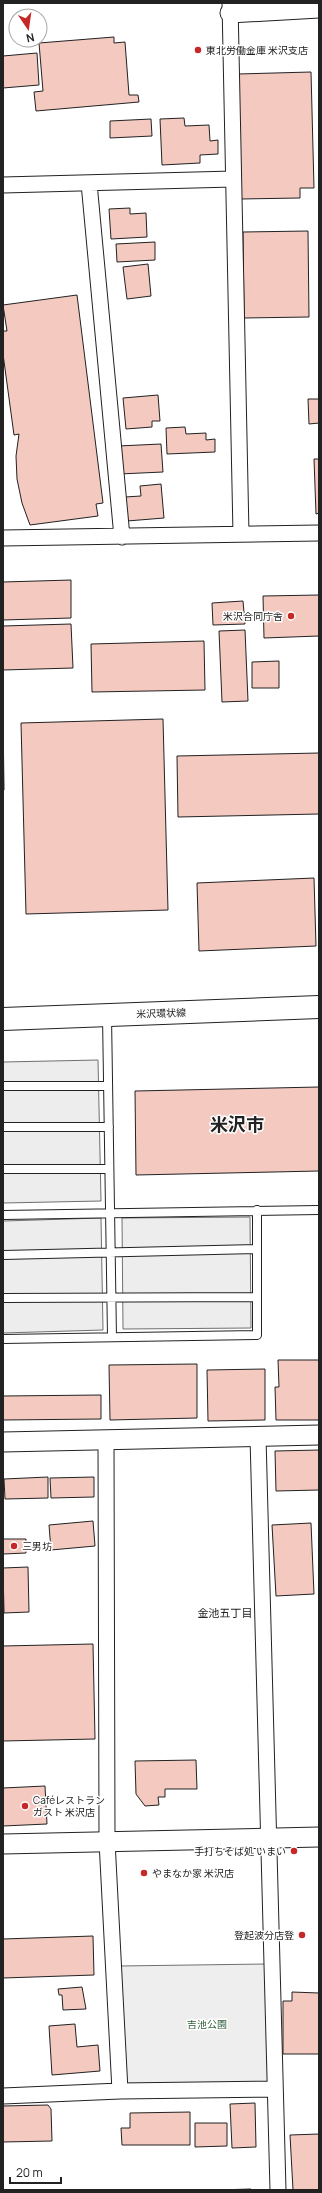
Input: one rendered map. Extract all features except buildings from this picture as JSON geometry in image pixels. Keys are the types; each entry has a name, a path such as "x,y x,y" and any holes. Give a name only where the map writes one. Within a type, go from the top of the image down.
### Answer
{"main road":[{"name":"米沢環状線","path":"3,1019 319,1007"}],"street":[{"path":"241,534 230,8 319,8"},
{"path":"3,186 233,179"},
{"path":"90,184 122,537"},
{"path":"3,538 319,533"},
{"path":"3,1442 319,1435"},
{"path":"258,1437 278,2190"},
{"path":"106,1440 108,1841 120,2091"},
{"path":"3,1844 319,1837"},
{"path":"3,2096 120,2091 275,2089"}],"lane":[{"path":"107,1015 112,1337"},
{"path":"3,1086 108,1086"},
{"path":"3,1127 109,1127"},
{"path":"3,1169 109,1169"},
{"path":"3,1339 257,1335 257,1210"},
{"path":"3,1215 319,1210"},
{"path":"3,1255 257,1249"},
{"path":"3,1298 257,1297"}],"green space":[{"name":"吉池公園","path":"266,1964 269,2083 123,2086 119,1966"}],"shaded area":[{"path":"98,1060 101,1201 3,1203 3,1062"},
{"path":"250,1217 251,1328 123,1329 122,1218"},
{"path":"101,1218 103,1330 3,1333 3,1221"}],"place":[{"name":"東北労働金庫 米沢支店","path":"198,50"},
{"name":"米沢合同庁舎","path":"291,616"},
{"name":"三男坊","path":"14,1546"},
{"name":"Caféレストラン ガスト 米沢店","path":"25,1806"},
{"name":"手打ちそば処 いまい","path":"294,1851"},
{"name":"やまなか家 米沢店","path":"144,1873"},
{"name":"登起波分店登","path":"302,1935"}],"district":[{"name":"米沢市","path":"237,1124"},
{"name":"金池五丁目","path":"225,1612"}]}
